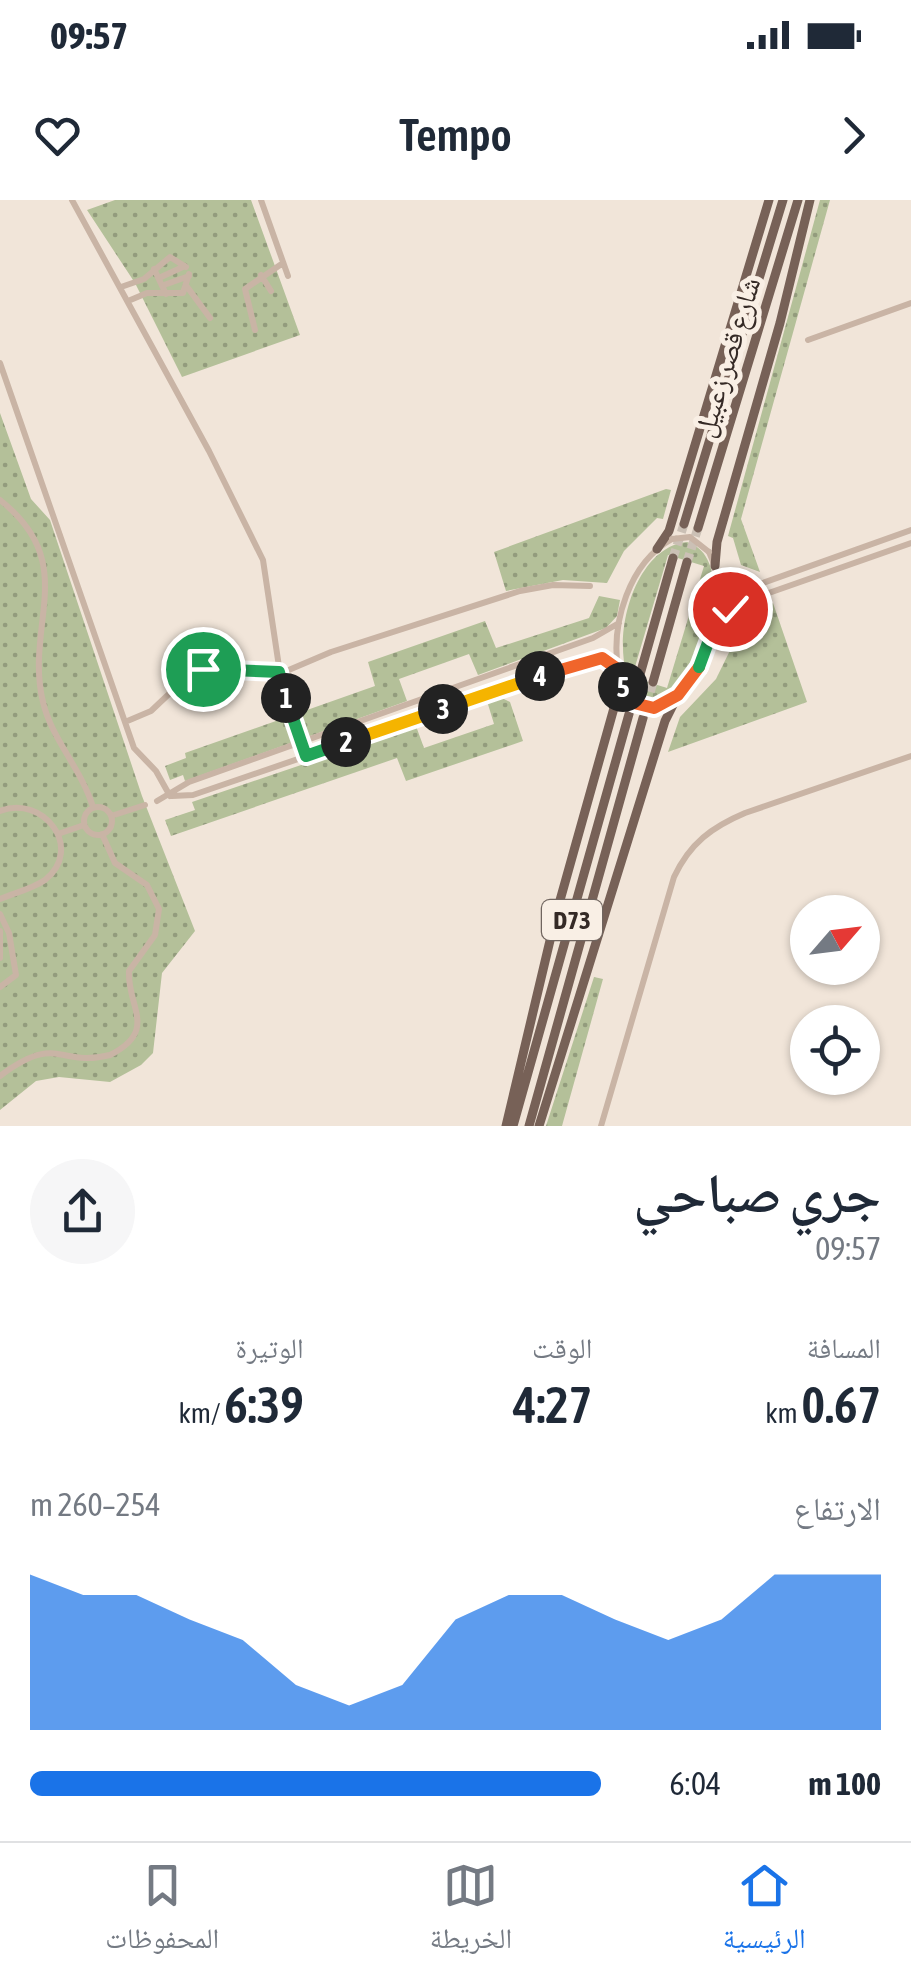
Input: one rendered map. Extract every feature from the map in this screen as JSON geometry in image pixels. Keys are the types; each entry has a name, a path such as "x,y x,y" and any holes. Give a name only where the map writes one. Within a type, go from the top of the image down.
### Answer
{"main road":[{"path":"657,549 668,531 769,200"},
{"name":"شارع قصر زعبيل","path":"684,524 783,200"},
{"name":"شارع قصر زعبيل","path":"698,528 798,200"},
{"path":"716,569 716,542 780,324 810,200"},
{"path":"639,678 674,558"},
{"path":"653,682 687,562"},
{"path":"510,1126 557,912 622,683"},
{"path":"538,1126 665,721 678,695"},
{"name":"D73","path":"510,1126 628,714"},
{"name":"D73","path":"529,1126 642,718"}],"street":[{"path":"85,200 74,202 263,560 279,672 306,756"},
{"path":"261,200 288,276"},
{"path":"121,287 141,281 170,257 187,270 188,288 210,318"},
{"path":"256,330 244,292 261,275 283,262"},
{"path":"154,270 163,281 166,294"},
{"path":"163,281 187,270"},
{"path":"261,275 271,291"},
{"path":"128,301 147,293 183,293 188,288"},
{"path":"808,340 911,303"},
{"path":"0,363 136,752 156,770 170,796"},
{"path":"0,500 26,525 44,563 48,601 39,654 40,688 51,725 81,772 93,807"},
{"path":"622,683 618,623 636,576 657,549 672,539 690,537 709,552 728,584 746,589 911,530"},
{"path":"716,621 746,600 911,544"},
{"path":"170,796 193,794 590,659 607,661 640,706 661,706 678,695 701,665 716,621 716,569"},
{"path":"125,722 157,708 198,671 279,672 520,590 554,585 590,586"},
{"path":"157,801 189,782 593,638 618,623"},
{"path":"602,1126 674,877 693,845 734,818 911,756"},
{"path":"111,816 145,805"},
{"path":"84,825 85,814 93,807 104,808 111,816 110,826 102,834"},
{"path":"0,812 33,808 50,820 58,834 60,856 49,876 0,899"},
{"path":"58,834 84,825"},
{"path":"84,825 92,833 102,834"},
{"path":"0,1076 38,1053 110,1055 135,1033 138,1010 129,972 155,935 159,909 147,885 115,863 102,834"},
{"path":"0,914 12,953 14,979 0,988"},
{"path":"0,931 0,958 12,953"}],"green space":[{"path":"115,200 251,200 300,335 182,377 135,283 87,210"},
{"path":"820,200 830,200 741,519 760,572 741,565 733,538 728,536"},
{"path":"0,413 31,499 50,520 142,796 195,931 162,973 153,1053 141,1065 110,1082 59,1077 36,1081 0,1110"},
{"path":"671,490 663,519 657,518 624,551 607,583 563,580 506,591 494,552"},
{"path":"687,542 704,553 712,573 713,597 709,624 686,675 669,692 651,701 637,695 628,677 623,655 624,630 638,582 651,562 667,548","holes":["668,555 704,566 667,688 632,677"]},
{"path":"599,596 620,600 617,616 606,628 478,675 469,654 399,679 407,701 185,781 183,775 170,780 165,766 186,758 185,753 375,686 368,662 485,621 496,648 589,618"},
{"path":"773,603 807,702 668,752 680,717 716,679 742,626"},
{"path":"500,697 510,702 523,741 406,781 397,758 171,836 165,820 195,810 192,802 416,726 424,748 494,724 487,701"},
{"path":"594,977 603,979 562,1126 546,1126"}],"tunnel":[{"path":"673,558 684,524"},
{"path":"687,562 698,528"},
{"path":"629,714 639,678"},
{"path":"643,718 653,682"}],"route":[{"path":"203,669 279,672 306,756 596,658 616,668 634,703 654,708 670,701 690,682 706,655 716,621 730,609"}]}
